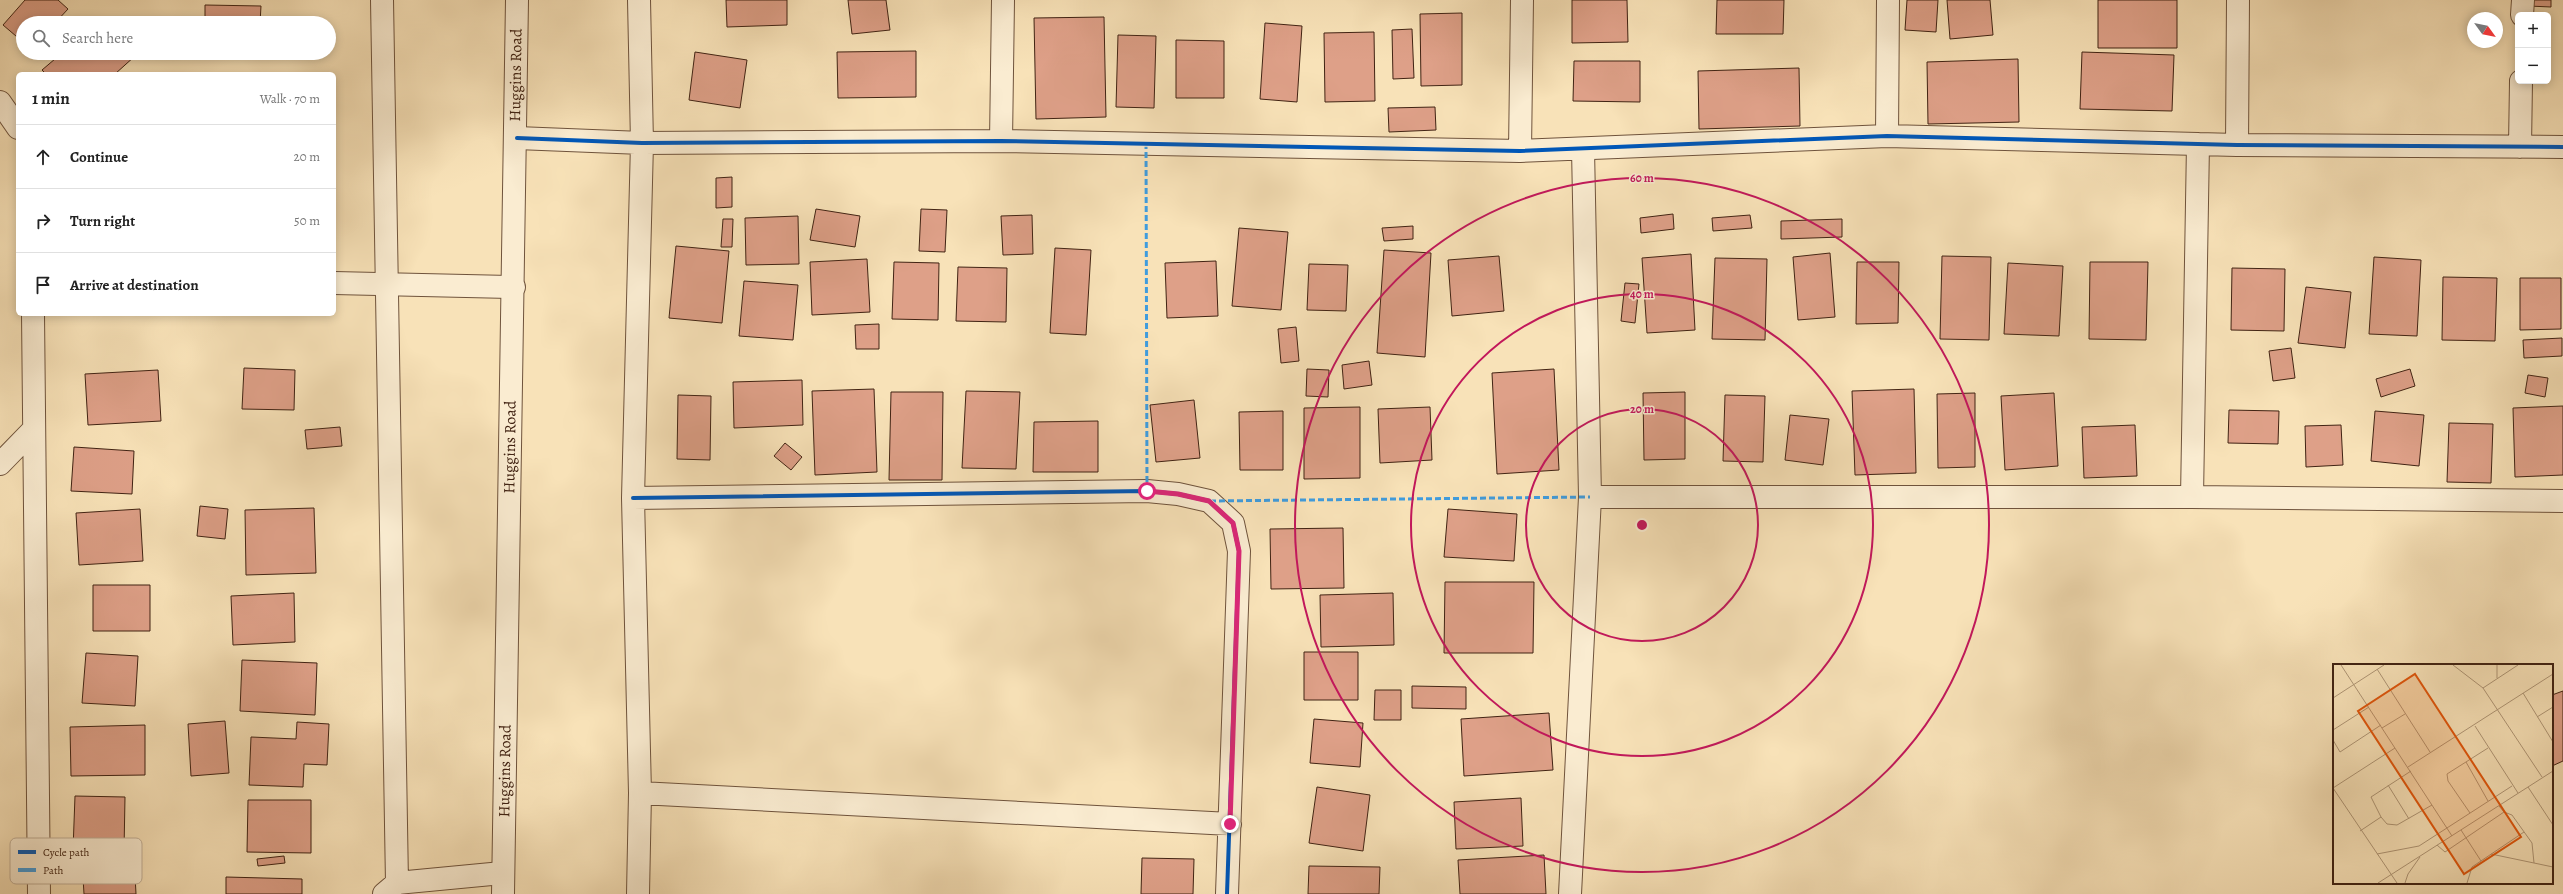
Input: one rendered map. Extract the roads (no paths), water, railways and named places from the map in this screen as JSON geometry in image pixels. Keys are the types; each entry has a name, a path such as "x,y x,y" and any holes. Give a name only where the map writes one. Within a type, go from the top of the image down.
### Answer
{"street":[{"path":"382,0 388,284 390,889 503,884"},
{"name":"Huggins Road","path":"503,884 517,138 517,0"},
{"path":"638,894 640,793 633,498 642,143 639,0"},
{"path":"1001,141 1003,0"},
{"path":"1520,151 1522,0"},
{"path":"1887,136 1888,0"},
{"path":"2237,145 2238,0"},
{"path":"2522,0 2522,12"},
{"path":"2520,147 2521,84"},
{"path":"0,102 16,125"},
{"path":"517,138 642,143 1001,141 1520,151 1887,136 2237,145 2563,147"},
{"path":"2192,497 2198,144"},
{"path":"1570,894 1590,497 1583,149"},
{"path":"336,283 514,288"},
{"path":"33,316 38,838"},
{"path":"0,464 34,429"},
{"path":"633,498 1147,491 1178,494 1209,501 1233,523 1239,551 1227,894"},
{"path":"1590,497 2192,497 2563,501"},
{"path":"640,793 1230,824"},
{"path":"39,884 39,894"}]}
